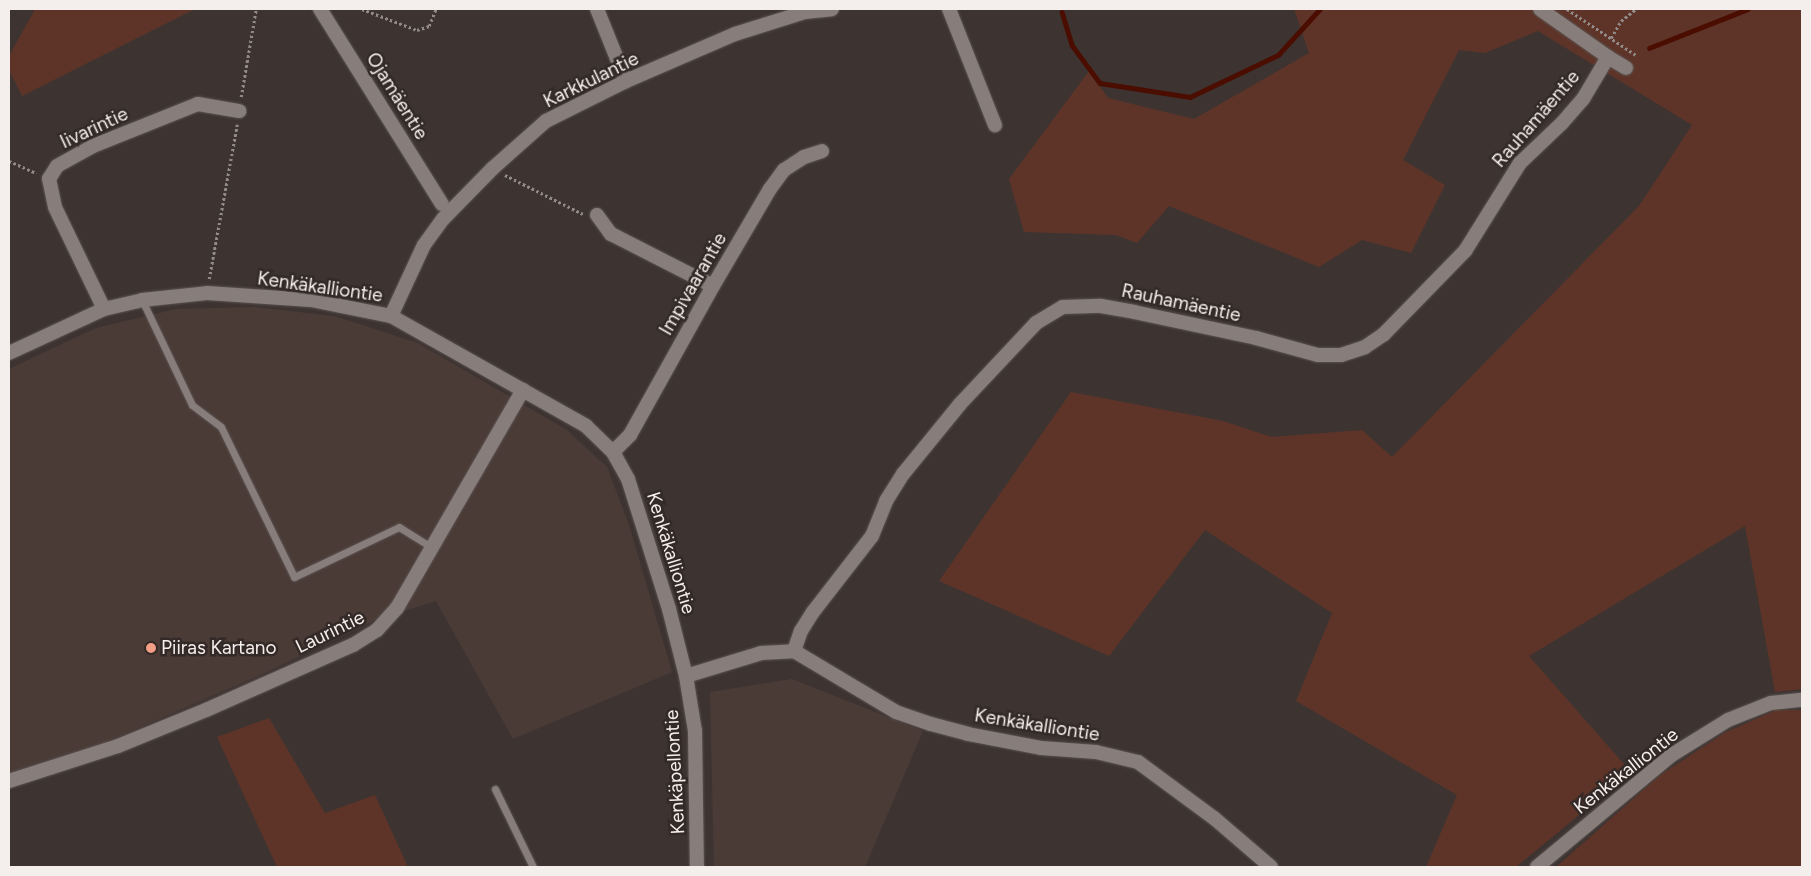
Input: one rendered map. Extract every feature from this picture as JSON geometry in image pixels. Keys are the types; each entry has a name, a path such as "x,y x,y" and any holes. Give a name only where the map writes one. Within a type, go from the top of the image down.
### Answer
{"street":[{"name":"Ojamäentie","path":"320,9 442,204"},
{"path":"597,9 626,81"},
{"name":"Karkkulantie","path":"391,316 424,245 443,219 493,168 546,121 626,81 735,34 775,14 832,9"},
{"path":"950,9 995,125"},
{"path":"1540,9 1626,68"},
{"name":"Rauhamäentie","path":"794,650 801,632 813,612 872,536 886,501 903,474 960,404 1036,323 1063,307 1101,306 1256,338 1318,355 1341,355 1364,347 1384,334 1465,251 1520,163 1562,123 1583,98 1608,57"},
{"name":"Iivarintie","path":"49,179 57,166 93,146 198,104 239,111"},
{"name":"Impivaarantie","path":"613,452 630,435 760,205 784,170 804,157 822,151"},
{"path":"49,179 55,207 104,309"},
{"path":"600,220 610,234 713,286"},
{"name":"Kenkäkalliontie","path":"9,353 104,309 142,300 207,293 311,300 391,316 586,426 613,452 628,479 669,610 686,676"},
{"name":"Laurintie","path":"9,782 135,738 206,710 354,645 378,630 397,608 523,390"},
{"path":"686,676 761,653 794,650"},
{"name":"Kenkäkalliontie","path":"794,650 896,712 931,724 968,734 1041,748 1096,752 1138,762 1214,818 1271,867"},
{"name":"Kenkäpellontie","path":"686,676 695,731 697,867"},
{"name":"Kenkäkalliontie","path":"1537,867 1670,756 1728,720 1771,703 1802,700"}],"lane":[{"path":"142,300 192,405 221,427 294,577 399,526 431,548"},
{"path":"495,789 533,867"}],"path":[{"path":"207,293 256,9"},
{"path":"362,9 417,30 429,26 436,9"},
{"path":"1567,9 1636,55"},
{"path":"1611,38 1620,21 1636,9"},
{"path":"9,161 49,179"},
{"path":"493,168 600,220"}],"shaded area":[{"path":"35,9 195,9 22,96 9,70 9,56"},
{"path":"1294,9 1802,9 1802,689 1775,692 1745,526 1529,656 1631,772 1516,867 1426,867 1457,795 1296,701 1332,613 1205,530 1109,656 939,581 1071,392 1223,421 1272,437 1362,430 1392,457 1639,206 1692,125 1538,31 1485,53 1459,50 1403,160 1445,185 1411,253 1362,240 1319,267 1169,206 1137,243 1116,235 1024,232 1009,179 1089,71 1108,98 1194,119 1309,53"},
{"path":"253,307 334,316 418,343 567,430 607,467 629,525 672,672 513,739 436,601 376,620 265,673 104,743 9,773 9,369 96,328 176,309"},
{"path":"792,679 923,731 865,867 714,867 710,692"},
{"path":"1776,710 1802,710 1802,867 1556,867 1659,776 1724,733"},
{"path":"269,718 325,813 375,795 408,867 277,867 217,737"}],"waterway":[{"path":"1062,12 1072,45 1100,83 1190,97 1278,55 1320,9"},
{"path":"1649,48 1748,9"}],"place":[{"name":"Piiras Kartano","path":"151,648"}]}
